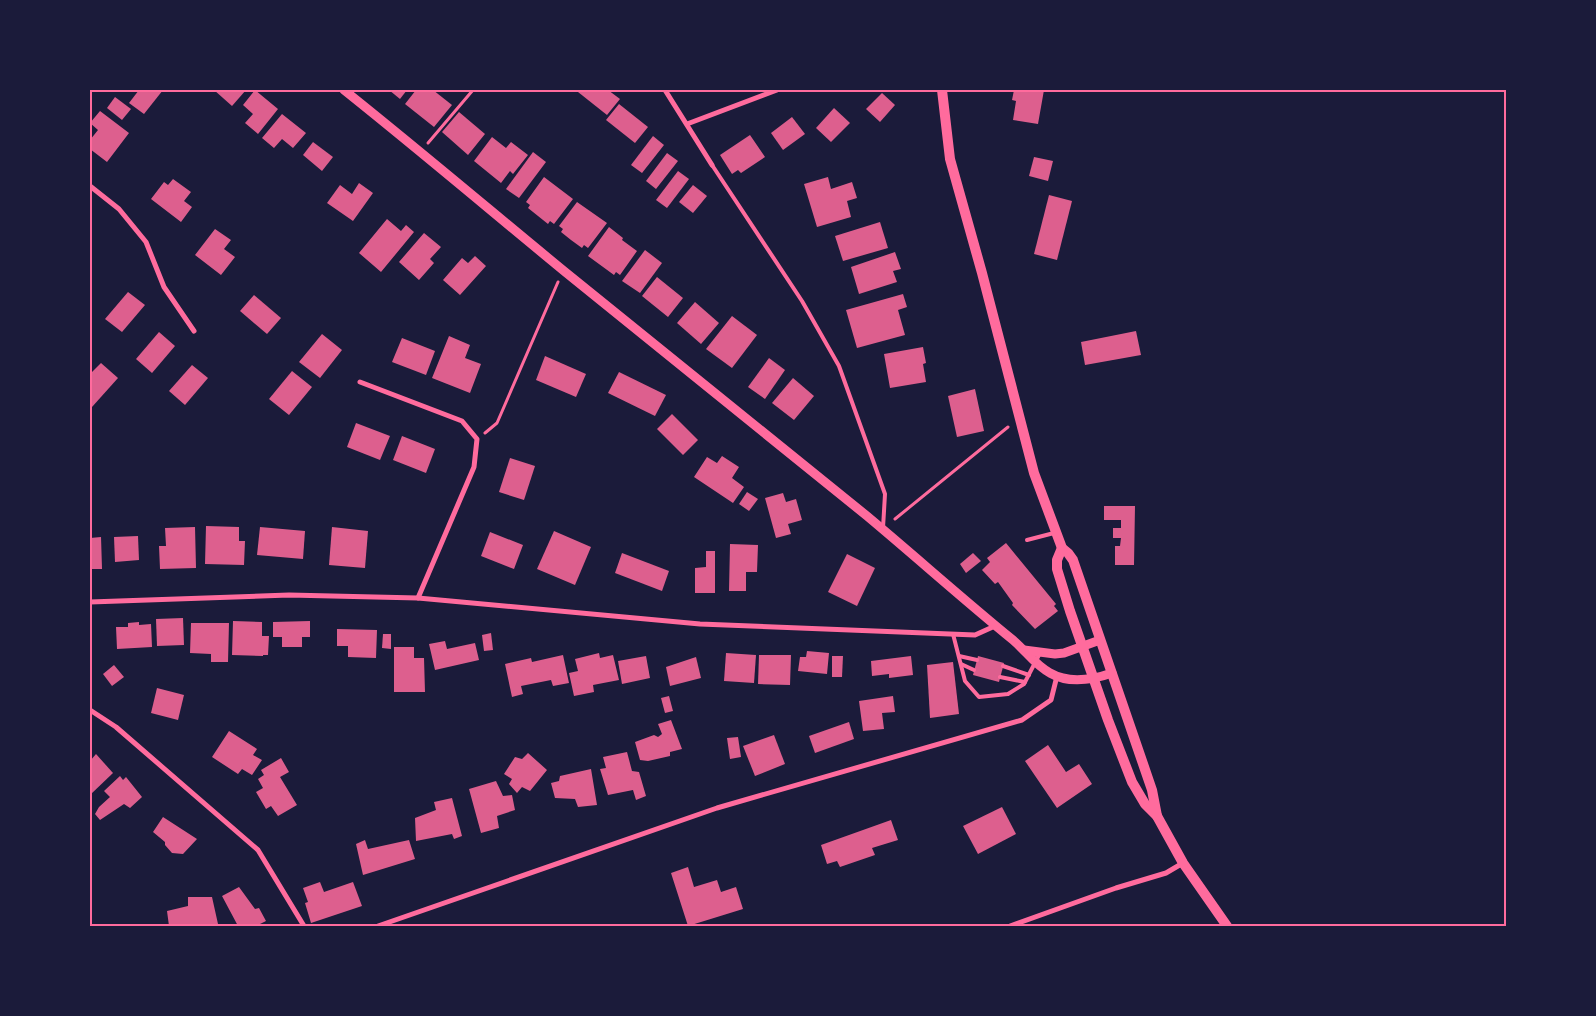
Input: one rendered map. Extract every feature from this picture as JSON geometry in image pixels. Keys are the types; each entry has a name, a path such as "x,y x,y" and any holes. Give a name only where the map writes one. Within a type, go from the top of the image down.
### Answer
{"main road":[{"path":"942,90 950,159 1021,418 1034,473 1062,548 1073,560 1152,790 1157,816"},
{"path":"1062,548 1057,560 1057,568 1115,739 1132,782 1145,804 1157,816 1183,863 1227,926"}],"street":[{"path":"344,90 882,529 1024,650 1035,663 1052,675 1080,680 1095,679 1112,673"},
{"path":"665,90 712,165"},
{"path":"687,124 777,90"},
{"path":"90,186 119,209 146,242 164,287 194,331"},
{"path":"360,382 462,421 477,439 474,467 418,598"},
{"path":"90,602 289,595 418,598 700,624 953,634 975,634 994,626"},
{"path":"1024,650 1040,653 1064,653 1100,640"},
{"path":"378,926 717,808 1022,720 1051,700 1058,676"},
{"path":"90,710 116,727 258,850 304,926"},
{"path":"1010,926 1116,888 1166,873 1183,863"}],"lane":[{"path":"712,165 802,301 839,366 885,494 882,529"},
{"path":"1027,540 1056,532"},
{"path":"953,634 966,681 979,697 1008,694 1025,682 1040,653"},
{"path":"959,656 977,660"},
{"path":"961,664 974,670"},
{"path":"1003,666 1029,674"},
{"path":"1000,677 1025,682"}],"path":[{"path":"421,151 473,90"},
{"path":"477,439 498,423 563,270"},
{"path":"882,529 1021,418"}],"building":[{"path":"139,90 163,90 144,114 129,103"},
{"path":"214,90 246,90 232,106"},
{"path":"255,90 278,109 258,134 245,123 253,114 243,105"},
{"path":"389,90 407,90 400,99"},
{"path":"416,90 433,90 452,105 434,127 405,104"},
{"path":"580,90 608,90 620,99 607,115 578,92"},
{"path":"1014,90 1044,90 1038,124 1013,120 1016,101 1012,100"},
{"path":"882,93 895,105 880,122 866,109"},
{"path":"115,97 131,109 122,120 107,108"},
{"path":"619,104 648,127 635,143 606,120"},
{"path":"834,108 850,123 831,142 816,128"},
{"path":"100,111 129,133 107,162 90,149 90,140 98,130 90,123"},
{"path":"459,112 485,134 468,155 442,132"},
{"path":"282,114 306,133 293,148 282,139 274,148 262,138"},
{"path":"792,117 805,134 783,150 771,133"},
{"path":"750,135 765,157 741,173 738,170 732,174 720,155"},
{"path":"653,136 664,145 642,173 631,165"},
{"path":"492,137 506,148 511,142 528,155 513,174 510,171 501,183 474,161"},
{"path":"313,142 333,157 322,171 303,155"},
{"path":"533,152 546,162 519,198 506,189"},
{"path":"667,153 678,161 656,189 646,181"},
{"path":"1034,157 1053,161 1048,181 1029,176"},
{"path":"678,171 689,179 667,208 656,200"},
{"path":"544,177 573,199 554,224 550,221 548,224 528,208 530,205 526,202"},
{"path":"828,177 831,189 852,182 857,198 847,201 851,217 817,227 804,184"},
{"path":"173,179 191,192 184,201 192,207 181,222 151,199 164,182 168,185"},
{"path":"359,183 373,193 353,221 327,203 340,185 352,194"},
{"path":"693,185 707,196 693,213 679,202"},
{"path":"1049,195 1072,201 1057,260 1034,254"},
{"path":"577,202 607,223 588,248 584,245 582,248 571,240 561,232 563,229 559,226"},
{"path":"387,219 401,231 406,225 414,232 381,272 359,253"},
{"path":"880,222 888,248 843,261 835,236"},
{"path":"609,227 637,251 620,275 616,272 614,275 588,256"},
{"path":"215,229 231,240 224,249 235,257 221,275 195,255"},
{"path":"424,233 441,247 430,259 434,263 419,280 399,262"},
{"path":"645,250 662,263 640,293 622,281"},
{"path":"895,252 901,269 893,271 897,282 859,294 851,267"},
{"path":"475,256 486,266 460,295 443,280 462,258 468,263"},
{"path":"657,277 683,298 668,317 642,296"},
{"path":"128,292 145,305 122,332 105,319"},
{"path":"903,294 907,307 898,310 905,335 857,348 846,310"},
{"path":"254,295 281,318 267,334 240,311"},
{"path":"695,302 719,323 701,344 677,323"},
{"path":"732,316 757,335 732,368 706,349"},
{"path":"1136,331 1141,355 1085,365 1081,342"},
{"path":"159,332 175,346 152,373 136,359"},
{"path":"322,334 342,350 320,378 299,362"},
{"path":"449,336 470,345 465,358 481,364 470,393 432,378"},
{"path":"402,338 435,351 426,375 392,362"},
{"path":"923,347 926,363 923,364 926,382 890,388 884,354"},
{"path":"545,356 586,374 576,397 536,380"},
{"path":"769,358 785,370 765,399 748,387"},
{"path":"101,363 118,378 92,407 90,405 90,374"},
{"path":"192,365 208,378 185,405 169,391"},
{"path":"292,371 312,387 289,415 269,399"},
{"path":"619,372 666,395 655,416 608,393"},
{"path":"793,378 814,396 794,420 772,403"},
{"path":"975,389 984,431 957,437 948,396"},
{"path":"672,414 698,440 683,455 657,429"},
{"path":"356,423 390,436 380,460 347,447"},
{"path":"402,436 435,449 426,473 393,460"},
{"path":"722,456 739,467 732,478 744,487 733,503 694,477 707,457 717,463"},
{"path":"510,458 535,466 524,500 499,492"},
{"path":"747,492 758,499 749,511 739,504"},
{"path":"783,493 786,502 796,499 802,520 788,524 791,534 776,538 765,498"},
{"path":"1104,506 1135,506 1134,565 1115,565 1115,546 1120,546 1121,538 1113,538 1113,528 1121,528 1121,520 1104,520"},
{"path":"206,526 239,527 239,541 245,541 244,565 205,564"},
{"path":"195,527 196,568 160,569 159,546 166,546 165,528"},
{"path":"260,527 305,531 303,559 257,555"},
{"path":"332,527 368,531 365,568 329,565"},
{"path":"554,531 591,547 575,585 537,569"},
{"path":"490,532 523,545 514,569 481,556"},
{"path":"138,536 139,560 115,562 114,537"},
{"path":"101,537 102,569 91,569 90,538"},
{"path":"1006,543 1056,604 1054,606 1058,611 1035,629 1012,605 1013,603 998,582 995,584 982,570 990,562 987,558"},
{"path":"730,544 758,545 757,572 746,572 746,591 729,591"},
{"path":"706,551 715,551 715,593 695,593 695,568 706,567"},
{"path":"622,553 669,571 662,591 615,573"},
{"path":"973,553 981,561 966,573 960,564"},
{"path":"847,554 875,568 857,606 828,592"},
{"path":"183,618 184,645 157,646 156,619"},
{"path":"233,621 262,622 262,636 269,636 268,655 232,655"},
{"path":"310,621 310,637 302,637 302,647 282,647 282,637 273,637 273,622"},
{"path":"139,622 139,625 151,624 152,647 117,649 116,627 128,627 128,623"},
{"path":"191,623 229,623 228,662 211,662 211,654 190,653"},
{"path":"337,629 377,630 376,658 348,657 348,646 337,646"},
{"path":"491,633 493,650 484,651 482,635"},
{"path":"383,634 391,634 391,649 382,648"},
{"path":"445,641 447,649 475,643 479,660 435,670 429,644"},
{"path":"394,647 414,647 414,658 424,658 425,692 394,692"},
{"path":"807,651 829,653 827,674 798,671 800,657 806,657"},
{"path":"599,653 600,658 613,655 619,680 593,685 594,692 574,696 569,673 578,671 575,659"},
{"path":"726,653 756,655 754,683 724,681"},
{"path":"563,655 569,683 553,686 551,680 521,686 523,694 512,697 505,664 531,658 532,662"},
{"path":"759,655 791,655 790,685 758,684"},
{"path":"646,656 650,678 622,684 618,661"},
{"path":"832,656 843,656 842,677 832,677"},
{"path":"911,656 913,675 889,678 889,674 872,676 871,661"},
{"path":"978,656 1004,663 999,682 973,675"},
{"path":"696,657 701,678 670,686 666,667"},
{"path":"953,662 959,714 930,718 927,665"},
{"path":"114,665 124,677 112,686 103,674"},
{"path":"157,688 184,695 178,720 151,713"},
{"path":"669,696 673,711 665,713 661,698"},
{"path":"893,696 895,712 882,713 884,729 863,731 859,701"},
{"path":"671,720 682,749 670,752 670,756 648,761 640,760 635,742 654,735 658,737 662,734 658,724"},
{"path":"849,722 854,739 815,753 809,736"},
{"path":"229,731 257,749 253,755 262,760 252,775 242,769 238,774 212,757"},
{"path":"774,735 785,764 755,776 743,746"},
{"path":"738,737 741,757 730,759 727,738"},
{"path":"1048,745 1066,772 1079,764 1092,784 1057,808 1025,761"},
{"path":"627,752 632,771 639,772 646,796 636,800 633,790 608,795 600,769 606,768 603,757"},
{"path":"528,753 547,770 530,791 522,787 517,793 509,784 512,779 504,774 515,757 522,759"},
{"path":"96,754 113,773 90,795 90,761"},
{"path":"281,758 289,772 280,777 297,805 278,816 271,806 266,809 256,792 263,788 258,779 264,775 261,770"},
{"path":"591,769 597,805 578,807 575,799 555,798 551,783 559,781 560,776"},
{"path":"120,776 123,780 126,777 142,797 130,808 124,804 100,820 95,814 99,807 110,797 104,791"},
{"path":"496,781 503,796 512,795 515,810 497,816 499,828 481,833 469,789"},
{"path":"452,798 462,836 454,839 452,834 416,841 415,818 436,810 434,802"},
{"path":"1002,807 1016,834 978,854 963,826"},
{"path":"163,817 197,839 183,854 172,853 165,845 165,842 153,832"},
{"path":"891,820 898,840 872,848 875,855 840,867 837,861 827,864 821,845"},
{"path":"365,840 368,849 409,840 415,859 363,875 356,844"},
{"path":"688,867 694,887 717,880 721,892 736,887 743,909 688,926 671,873"},
{"path":"320,882 324,892 353,882 362,906 311,923 305,903 308,902 303,888"},
{"path":"239,887 255,909 259,908 266,921 256,926 238,926 222,896"},
{"path":"188,897 212,897 218,924 215,926 169,926 167,911 188,906"}]}
